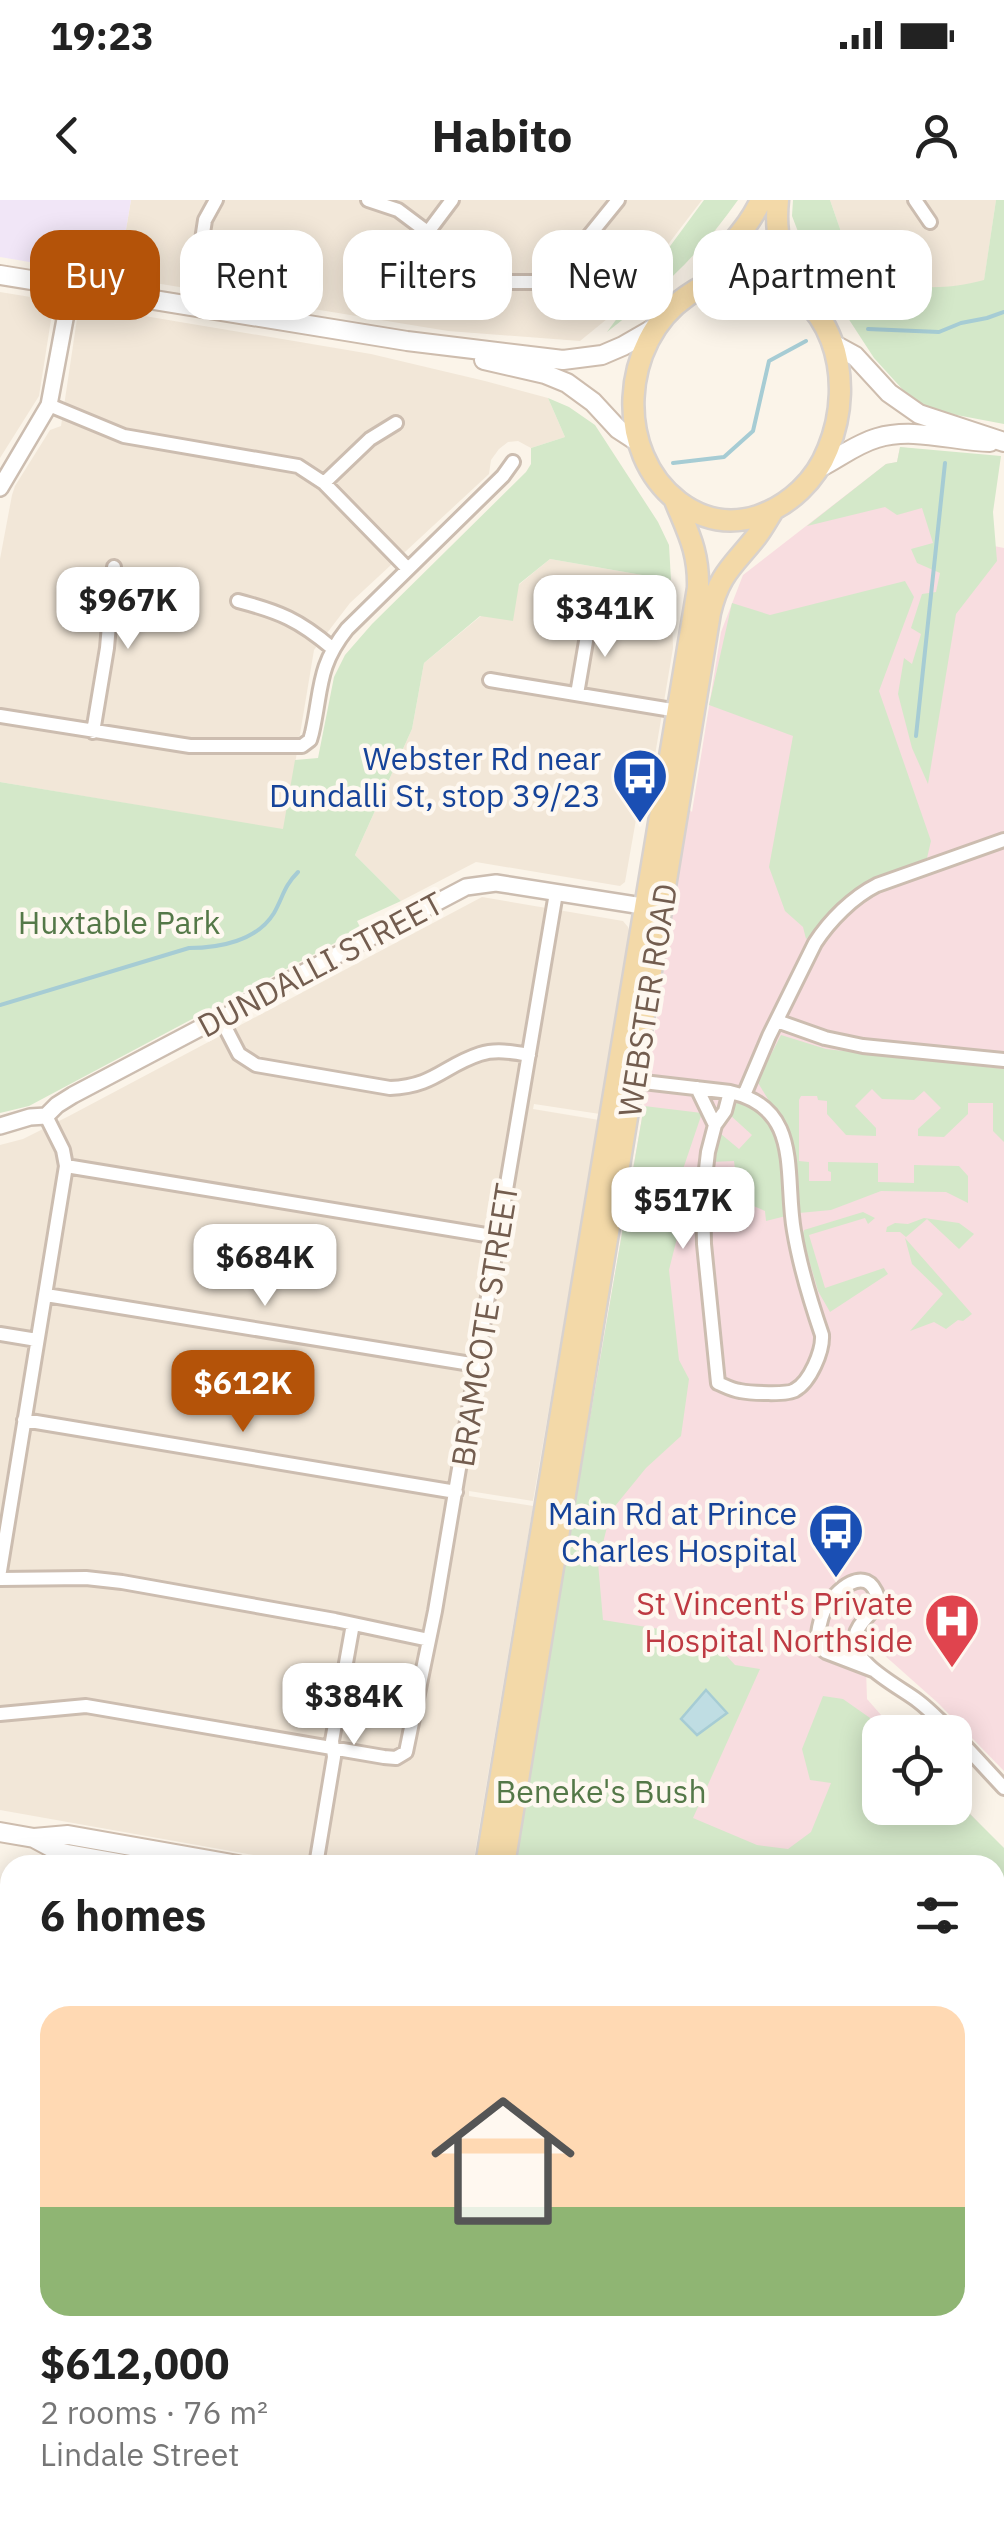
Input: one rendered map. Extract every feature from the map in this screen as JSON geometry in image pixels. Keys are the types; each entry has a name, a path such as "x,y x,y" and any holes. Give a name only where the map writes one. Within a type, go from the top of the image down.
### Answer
{"main road":[{"path":"744,230 761,200"},
{"path":"777,230 778,200"},
{"path":"0,275 30,280"},
{"path":"693,293 676,304 656,327 645,348 636,380 634,412 638,442 653,474 674,498 701,516 720,520 754,517 774,509 808,484 819,468 840,409 840,366 821,320"},
{"path":"275,320 406,342 574,360 613,351 656,327"},
{"path":"406,342 556,377 593,402 618,429 638,442"},
{"path":"833,344 855,356 890,393 919,414 1004,443"},
{"path":"819,468 862,444 888,435 1004,443"},
{"name":"WEBSTER ROAD","path":"653,908 698,576 693,542 674,498"},
{"name":"WEBSTER ROAD","path":"506,1855 653,908 713,600 725,572 774,509"},
{"name":"WEBSTER ROAD","path":"488,1855 625,1079"},
{"path":"0,1832 34,1838 68,1835 166,1855"},
{"path":"34,1838 73,1855"}],"street":[{"path":"203,230 216,200"},
{"path":"368,200 398,210 425,230"},
{"path":"430,230 452,200"},
{"path":"512,282 535,282 571,258 618,200"},
{"path":"915,200 930,222"},
{"path":"0,488 4,469 49,405 65,320"},
{"path":"49,405 124,436 289,463 308,471 408,569"},
{"path":"324,483 370,440 396,423"},
{"path":"0,716 190,746 302,746 310,740 322,674 332,648 513,462"},
{"path":"94,732 114,567"},
{"path":"238,600 288,616 332,648"},
{"path":"577,694 590,618"},
{"path":"490,680 678,711"},
{"path":"625,1079 737,1093 762,1103 772,1114 783,1140 790,1172 792,1225 823,1345 800,1386 790,1392 736,1391 718,1382 702,1195 715,1124 737,1093 824,930 866,890 1004,840"},
{"name":"DUNDALLI STREET","path":"0,1126 46,1116 59,1103 204,1026 223,1023 246,1003 466,887 496,883 653,908"},
{"name":"BRAMCOTE STREET","path":"333,1749 391,1757 403,1755 409,1745 456,1492 556,893"},
{"path":"776,1021 862,1046 1004,1060"},
{"path":"223,1023 240,1054 256,1065 390,1088 411,1087 431,1080 482,1053 528,1055"},
{"path":"697,1088 715,1124"},
{"path":"0,1570 7,1473 24,1420 66,1166 63,1150 46,1116"},
{"path":"66,1166 498,1237"},
{"path":"46,1294 477,1365"},
{"path":"0,1334 37,1340"},
{"path":"24,1420 456,1492"},
{"path":"0,1579 86,1578 122,1582 428,1640"},
{"path":"874,1670 817,1645 824,1610 855,1580 868,1583 878,1595 874,1610 858,1628 855,1649 874,1670 934,1715"},
{"path":"318,1855 352,1624"},
{"path":"0,1714 86,1706 333,1749"},
{"path":"972,1753 1004,1788"}],"shaded area":[{"path":"0,200 131,200 126,230 30,230 30,262 0,257"},
{"path":"131,200 702,200 673,238 673,230 532,230 532,320 606,320 580,341 448,331 381,320 512,320 512,230 343,230 343,314 323,311 323,230 180,230 180,287 160,284 160,230 126,230"},
{"path":"830,200 996,200 984,281 956,287 932,289 932,230 840,230"},
{"path":"0,292 30,297 30,320 51,320 39,396 0,458"},
{"path":"160,319 371,354 548,398 565,437 531,448 518,441 508,442 499,449 491,460 489,474 350,603 314,650 284,830 0,782 0,559 15,486 50,430 61,426 77,320"},
{"path":"900,447 982,458 969,541 1004,548 1004,1771 972,1738 972,1715 950,1715 865,1638 867,1699 881,1715 862,1715 862,1825 972,1825 972,1816 1004,1855 516,1855 644,1106 686,816 689,809 692,812 721,632 743,575 886,464 897,462"},
{"path":"550,559 671,580 673,648 650,785 641,791 625,882 620,886 476,862 401,901 355,855 412,729 424,663"},
{"path":"482,897 623,921 628,927 630,934 600,1114 534,1104 533,1109 599,1120 533,1501 469,1491 469,1496 533,1506 475,1855 254,1855 0,1810 0,1145 23,1139"}],"green space":[{"path":"704,200 738,200 715,230 693,230 693,255 673,276 673,242"},
{"path":"793,200 830,200 840,230 797,230 792,216"},
{"path":"996,200 1004,200 1004,424 924,405 904,391 874,358 849,320 932,320 932,287 984,280"},
{"name":"Huxtable Park","path":"548,398 595,425 658,522 669,545 671,580 550,559 519,584 513,621 480,616 424,663 412,729 355,855 401,901 357,921 361,929 29,1106 0,1113 0,782 283,829 295,760 318,758 334,677 345,655 526,472 531,464 531,448 565,437"},
{"path":"900,447 1001,456 993,512 997,561 956,614 928,784 912,748 898,694 904,658 912,664 921,634 911,628 922,594 936,592 940,573 917,563 911,549 933,543 922,508 897,515 885,507 807,526 886,464 897,462"},
{"path":"905,581 914,597 879,691 931,841 927,858 863,889 806,939 803,927 785,911 769,867 793,736 709,705 732,603 770,615"},
{"path":"781,1035 826,1049 1004,1069 1004,1142 993,1131 993,1103 968,1103 968,1114 944,1137 918,1136 918,1129 941,1108 924,1091 914,1100 882,1099 872,1089 855,1106 876,1128 876,1136 846,1135 827,1114 827,1101 818,1100 817,1096 801,1096 799,1100 799,1161 809,1162 809,1181 831,1181 828,1162 878,1163 878,1182 914,1183 914,1165 959,1166 968,1176 968,1203 946,1192 881,1191 831,1210 799,1213 798,1174 790,1136 757,1081"},
{"path":"740,1101 761,1113 773,1133 781,1162 786,1216 766,1221 765,1211 735,1198 731,1187 737,1186 734,1161 711,1162 713,1141 721,1134 739,1149 752,1135 730,1115 730,1108"},
{"name":"Beneke's Bush","path":"644,1106 702,1113 679,1181 679,1230 669,1270 679,1360 689,1379 681,1436 646,1468 611,1511 598,1563 603,1620 709,1637 735,1665 760,1669 693,1818 757,1845 788,1849 811,1832 831,1783 810,1780 802,1749 823,1696 843,1699 866,1715 862,1715 862,1825 972,1825 972,1816 1004,1848 1004,1855 516,1855"},
{"path":"863,1212 875,1218 868,1224 865,1218 809,1235 825,1288 884,1268 888,1274 830,1312 818,1291 802,1236 804,1230"},
{"path":"924,1218 959,1223 974,1234 959,1249 927,1219 906,1237 900,1232 886,1232 895,1223 908,1224"},
{"path":"905,1238 972,1314 946,1329 934,1322 910,1331 943,1294 912,1264"}],"water":[{"path":"706,1690 727,1713 697,1735 681,1719"}],"waterway":[{"path":"868,329 939,332 1004,312"},
{"path":"673,463 724,457 753,431 769,361 806,341"},
{"path":"916,736 945,463"},
{"path":"0,1005 189,948 225,944 248,936 267,923 298,872"}],"place":[{"name":"Webster Rd near Dundalli St, stop 39/23","path":"640,825"},
{"name":"Main Rd at Prince Charles Hospital","path":"836,1580"},
{"name":"St Vincent's Private Hospital Northside","path":"952,1670"}]}
